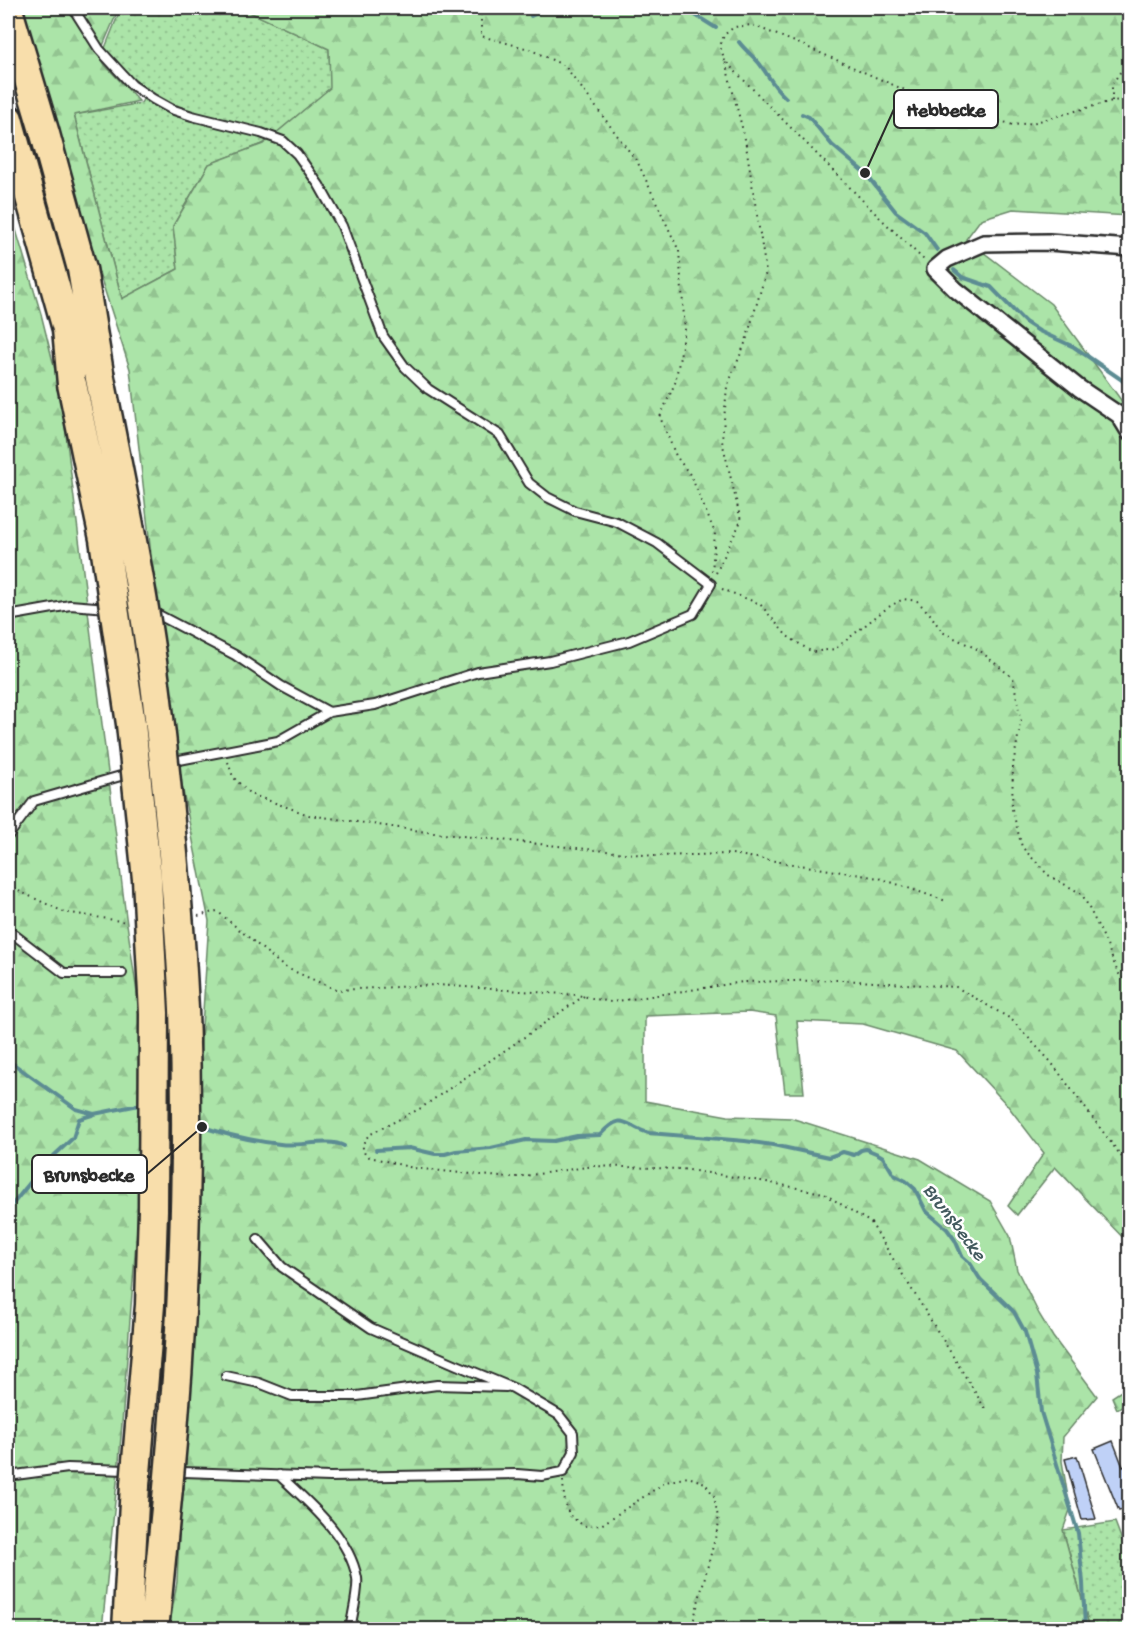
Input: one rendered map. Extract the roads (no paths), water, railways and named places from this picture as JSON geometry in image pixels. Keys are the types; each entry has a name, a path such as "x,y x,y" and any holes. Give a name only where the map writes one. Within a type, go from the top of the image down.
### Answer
{"highway":[{"path":"8,10 82,269 99,373 135,559 157,699 175,872 184,1010 185,1212 182,1309 154,1629"},
{"path":"9,127 66,329 72,384 105,550 131,723 147,879 154,1012 153,1210 150,1305 135,1485 127,1629"}],"street":[{"path":"1130,248 1048,242 984,243 947,259 935,269 955,289 1078,388 1119,415 1130,433"}],"lane":[{"path":"73,8 99,49 132,85 153,99 171,109 192,116 261,133 283,141 297,154 319,185 342,225 383,336 405,368 428,389 500,435 529,483 547,497 575,511 617,522 657,543 711,584 693,614 629,642 550,661 478,672 375,705 329,712 278,741 187,757 154,767"},
{"path":"8,616 70,605 127,609"},
{"path":"139,610 150,611 235,655 281,686 329,712"},
{"path":"8,836 34,801 143,770"},
{"path":"8,930 64,973 122,973"},
{"path":"8,1476 68,1468 330,1477 517,1474 542,1476 563,1472 574,1452 573,1433 559,1415 513,1388 371,1328 282,1267 258,1239"},
{"path":"226,1376 259,1383 292,1396 357,1396 437,1385 513,1388"},
{"path":"279,1475 313,1507 343,1542 357,1580 350,1629"}],"waterway":[{"path":"531,16 548,8"},
{"path":"684,8 716,28"},
{"path":"739,42 759,63 786,98"},
{"path":"802,114 809,117 832,145 865,173 896,212 925,233 937,250"},
{"path":"954,270 962,277 991,287 1025,322 1074,347 1130,388"},
{"name":"Brunsbecke","path":"8,1060 76,1109 94,1114 142,1106"},
{"path":"8,1210 45,1164 73,1138 79,1119 92,1115"},
{"name":"Brunsbecke","path":"376,1150 409,1148 445,1154 491,1148 526,1140 554,1141 577,1136 600,1135 608,1127 620,1121 649,1133 745,1141 829,1157 843,1152 854,1155 866,1149 883,1157 894,1175 915,1189 926,1211 947,1229 962,1256 970,1263 980,1279 1014,1312 1025,1332 1037,1374 1041,1412 1078,1533 1085,1630"},
{"name":"Brunsbecke","path":"197,1125 238,1137 270,1143 288,1145 330,1143 344,1146"}],"place":[{"name":"Hebbecke","path":"865,173"},
{"name":"Brunsbecke","path":"202,1127"}]}
